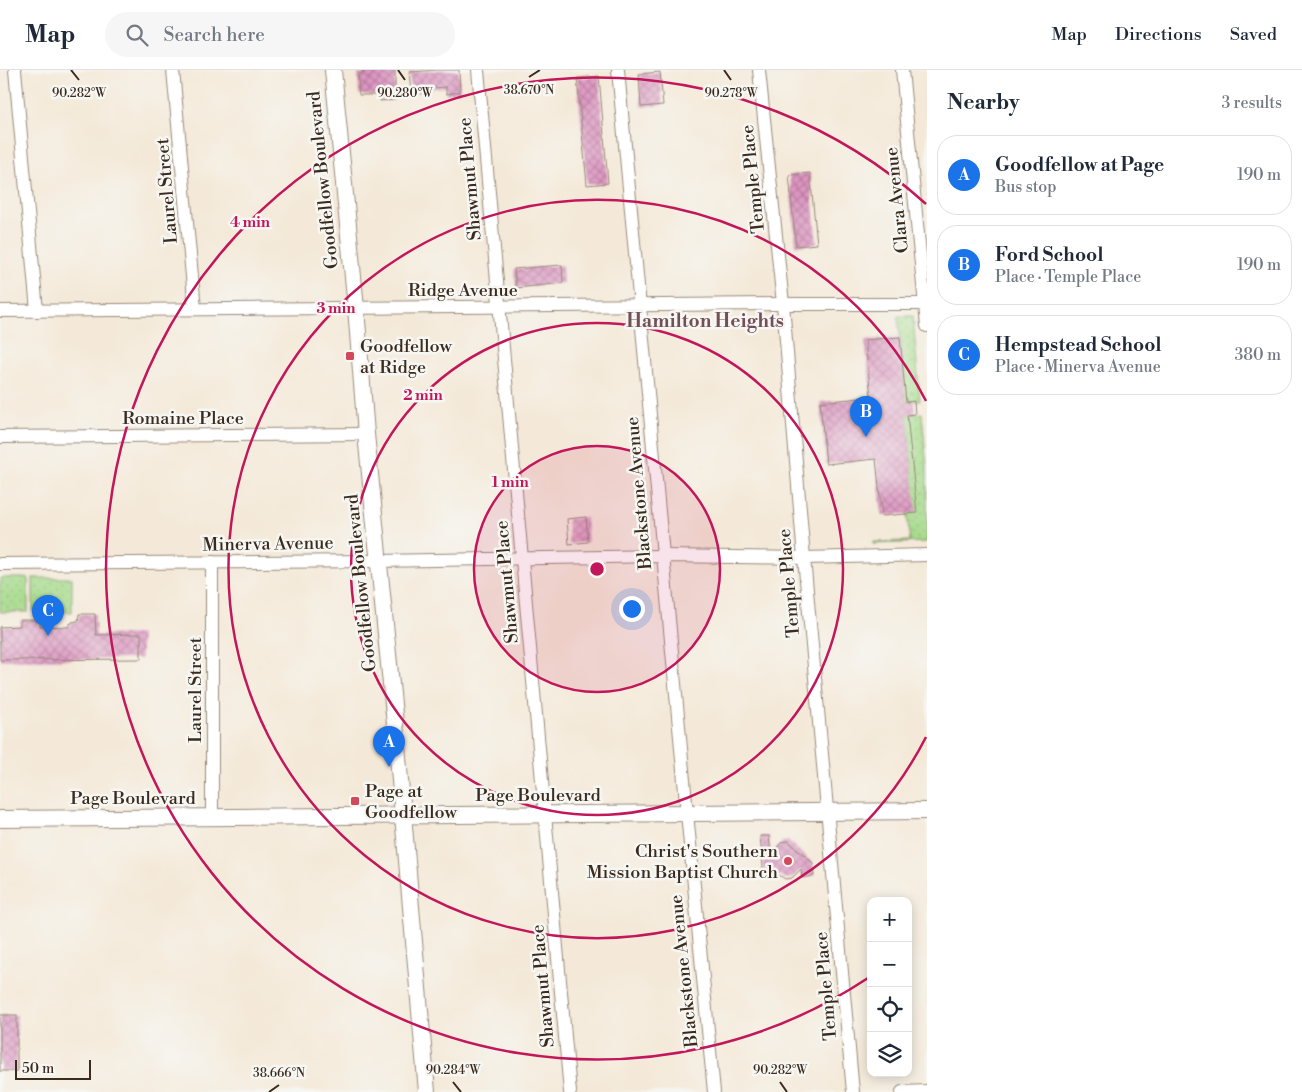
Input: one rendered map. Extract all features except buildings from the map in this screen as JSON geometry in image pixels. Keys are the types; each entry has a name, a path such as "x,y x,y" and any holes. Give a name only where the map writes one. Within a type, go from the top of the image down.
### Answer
{"main road":[{"name":"Goodfellow Boulevard","path":"333,70 427,1092"},
{"name":"Page Boulevard","path":"0,819 927,811"}],"street":[{"path":"16,70 37,311"},
{"name":"Laurel Street","path":"173,70 195,309"},
{"name":"Shawmut Place","path":"478,70 570,1092"},
{"name":"Blackstone Avenue","path":"618,70 686,814 714,1092"},
{"name":"Temple Place","path":"759,70 783,304 804,558 853,1092"},
{"name":"Clara Avenue","path":"902,70 927,326"},
{"name":"Ridge Avenue","path":"0,312 926,304"},
{"name":"Romaine Place","path":"0,437 366,434"},
{"name":"Minerva Avenue","path":"0,564 378,561 662,556 804,558 927,555"},
{"name":"Laurel Street","path":"212,562 212,817"},
{"path":"902,1092 927,1091"}],"green space":[{"path":"898,316 913,316 920,401 906,402"},
{"path":"922,413 927,469 927,542 873,544 873,542 910,541 907,514 916,512 907,415"},
{"path":"0,578 28,578 28,612 0,612"},
{"path":"33,578 72,578 72,612 33,612"}],"place":[{"name":"Goodfellow at Ridge","path":"350,356"},
{"name":"Ford School","path":"866,437"},
{"name":"Hempstead School","path":"48,636"},
{"name":"Goodfellow at Page","path":"389,767"},
{"name":"Page at Goodfellow","path":"355,801"},
{"name":"Christ's Southern Mission Baptist Church","path":"788,861"}],"district":[{"name":"Hamilton Heights","path":"705,321"}]}
